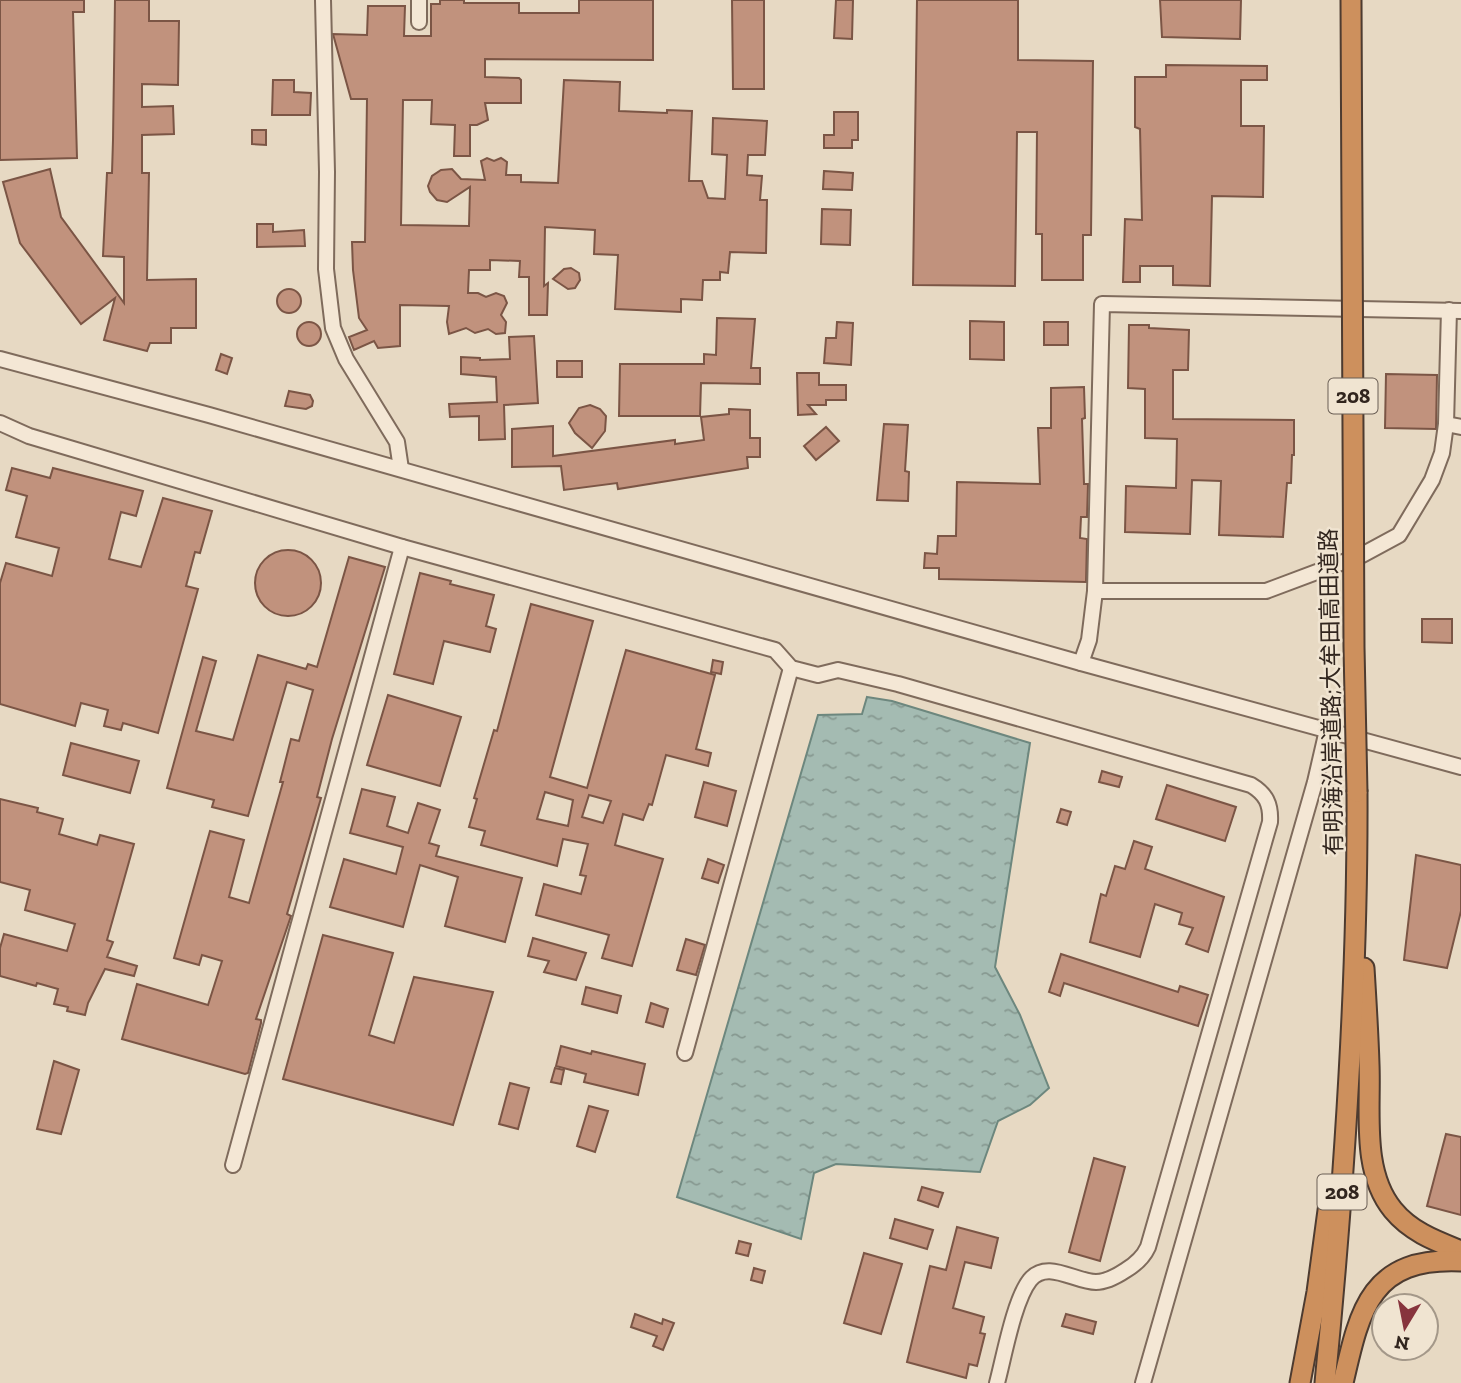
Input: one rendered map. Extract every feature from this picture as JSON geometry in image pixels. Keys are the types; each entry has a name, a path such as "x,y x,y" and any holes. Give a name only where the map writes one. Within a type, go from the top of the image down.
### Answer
{"highway":[{"name":"有明海沿岸道路;大牟田高田道路","path":"1325,1383 1345,1146 1357,855 1351,0"},
{"path":"1357,855 1369,1064 1370,1135 1377,1177 1393,1210 1417,1232 1461,1251"},
{"path":"1300,1383 1325,1231 1351,1000"},
{"path":"1343,1383 1361,1315 1375,1289 1392,1273 1416,1264 1444,1260 1461,1261"}],"street":[{"path":"323,0 326,269 334,328 346,359 397,442 401,469"},
{"path":"419,0 419,22"},
{"path":"1081,663 1089,640 1095,591 1102,304 1455,310 1454,425 1432,480 1403,531 1395,538 1362,555 1266,591 1095,591"},
{"path":"0,359 1461,767"},
{"path":"0,423 29,436 402,547 775,650 791,668 818,675 838,670 898,684 1251,785 1266,796 1270,822 1144,1256 1135,1265 1102,1281 1093,1282 1052,1271 1040,1272 1031,1278 1022,1292 997,1383"},
{"path":"233,1165 402,547"},
{"path":"685,1053 791,668"},
{"path":"1143,1383 1315,782 1327,730"}],"water":[{"path":"867,697 892,701 1030,743 995,967 1020,1015 1049,1088 1030,1105 998,1121 980,1172 836,1164 814,1173 801,1239 677,1197 818,715 862,714"}],"building":[{"path":"0,0 84,0 84,12 73,12 77,158 0,160"},
{"path":"115,0 149,0 149,21 179,21 178,85 142,84 142,107 173,106 174,134 142,135 142,173 149,173 147,280 196,279 196,328 171,328 171,343 150,343 147,351 104,340 115,298 81,324 20,243 3,182 50,169 61,217 124,303 124,257 103,256 107,173 112,173"},
{"path":"440,0 519,3 519,13 579,13 579,0 653,0 653,60 485,59 485,77 521,80 521,103 485,103 488,120 470,125 470,156 454,156 455,125 431,124 432,100 403,100 401,225 469,226 470,187 447,202 437,200 430,192 428,186 432,176 441,170 452,169 461,179 485,180 481,161 501,158 507,162 506,175 521,175 521,182 558,183 564,80 620,82 619,111 692,111 689,181 702,181 708,198 725,199 727,155 712,154 713,118 767,121 765,155 748,155 747,175 762,176 760,200 767,200 766,253 730,252 728,273 720,272 720,280 703,280 702,300 681,299 681,312 615,309 618,255 594,254 595,230 545,227 544,286 548,283 547,315 529,315 529,277 519,277 520,261 490,260 490,270 469,270 468,293 478,293 486,297 496,293 504,296 507,303 501,315 506,322 505,333 496,334 488,329 475,333 466,328 449,334 449,306 400,305 400,346 378,348 374,341 354,350 349,337 367,330 359,318 352,242 365,242 367,99 351,99 333,34 367,35 368,6 405,6 404,36 431,36 431,4 440,4"},
{"path":"732,0 764,0 764,89 733,89"},
{"path":"836,0 853,0 852,39 834,38"},
{"path":"917,0 1018,0 1018,60 1093,61 1091,235 1083,235 1083,280 1042,280 1042,234 1036,234 1037,132 1017,132 1015,286 913,285"},
{"path":"1160,0 1241,0 1240,39 1162,37"},
{"path":"1166,65 1267,66 1267,80 1241,80 1241,126 1264,126 1263,197 1212,196 1210,286 1173,285 1173,266 1140,266 1140,282 1123,282 1125,219 1142,220 1140,129 1135,127 1135,77 1166,77"},
{"path":"273,80 294,80 294,92 311,93 310,115 272,115"},
{"path":"834,112 858,112 858,140 852,140 852,148 824,148 824,135 834,135"},
{"path":"252,130 266,130 266,145 252,144"},
{"path":"824,171 853,173 852,190 823,189"},
{"path":"822,209 851,210 850,245 821,244"},
{"path":"257,224 273,224 273,232 304,230 305,246 257,247"},
{"path":"571,268 579,273 580,280 575,288 568,289 553,279 564,269"},
{"path":"289,289 298,292 301,301 298,310 289,313 280,310 277,301 280,292"},
{"path":"717,318 755,319 751,368 760,368 760,384 701,383 700,416 619,416 620,364 704,364 704,354 716,355"},
{"path":"970,321 1004,322 1004,360 970,359"},
{"path":"309,322 317,326 321,334 317,342 309,346 301,342 297,334 301,326"},
{"path":"837,322 853,323 851,365 824,363 826,338 836,338"},
{"path":"1044,322 1068,322 1068,345 1044,345"},
{"path":"1129,325 1189,330 1188,370 1173,370 1173,419 1294,420 1294,455 1291,483 1287,483 1283,537 1219,535 1221,481 1192,480 1190,534 1125,532 1126,486 1176,488 1177,439 1145,438 1145,389 1128,388"},
{"path":"534,336 538,403 504,405 505,439 479,440 479,416 450,417 449,404 497,402 496,377 461,374 461,357 480,360 510,359 509,337"},
{"path":"221,354 232,358 227,374 216,370"},
{"path":"557,361 582,361 582,377 557,377"},
{"path":"797,373 819,373 819,385 846,385 846,400 826,400 826,405 808,405 816,414 798,415"},
{"path":"1386,374 1437,375 1436,429 1385,428"},
{"path":"1084,387 1084,484 1088,484 1087,517 1081,517 1080,538 1087,539 1086,582 939,579 939,568 924,568 925,553 937,554 938,536 956,536 957,482 1040,484 1038,428 1051,428 1051,388"},
{"path":"289,391 310,395 312,406 306,409 285,406"},
{"path":"590,405 600,409 606,416 605,431 592,448 575,433 569,423 579,408"},
{"path":"729,409 750,410 750,438 760,438 760,457 747,457 748,468 618,489 617,483 564,490 561,466 512,467 512,429 553,426 553,456 675,440 675,444 704,440 701,417 729,414"},
{"path":"884,424 908,425 905,471 909,472 908,501 877,500"},
{"path":"826,427 839,441 816,460 804,446"},
{"path":"12,468 50,478 53,468 143,491 136,516 121,512 109,559 141,567 163,498 212,511 200,553 195,552 186,586 198,589 158,733 123,723 121,730 104,726 108,710 81,703 75,726 0,704 0,583 6,563 52,576 59,548 16,537 27,496 6,490"},
{"path":"288,550 301,553 311,560 318,570 321,583 318,596 311,606 301,613 288,616 275,613 265,606 258,596 255,583 258,570 265,560 275,553"},
{"path":"349,557 385,567 332,739 317,797 321,798 287,914 291,916 256,1019 261,1020 261,1023 248,1073 122,1039 137,984 208,1005 222,961 202,955 199,965 174,958 210,831 244,840 229,897 249,903 283,782 280,782 291,739 299,741 313,690 287,682 248,816 212,807 214,800 167,788 203,657 216,661 196,731 233,740 258,655 306,669 308,664 317,667"},
{"path":"420,573 494,595 486,626 496,629 490,652 444,641 433,684 394,674"},
{"path":"531,604 593,621 550,777 587,788 626,650 715,675 696,749 711,753 708,766 666,755 652,805 649,804 643,820 623,814 615,845 663,859 632,966 602,958 609,935 536,915 544,884 581,894 586,876 580,875 588,844 563,839 557,866 481,845 485,831 469,827 477,799 474,798 494,730 497,731","holes":["545,792 573,800 568,826 537,819","589,795 611,801 603,823 582,817"]},
{"path":"1422,619 1452,619 1452,643 1422,642"},
{"path":"713,660 723,662 721,674 711,672"},
{"path":"388,695 461,717 440,786 367,765"},
{"path":"71,743 139,761 130,793 63,775"},
{"path":"1102,771 1122,777 1119,787 1099,782"},
{"path":"704,782 736,791 727,826 695,817"},
{"path":"1167,785 1236,807 1225,841 1156,819"},
{"path":"362,789 395,797 387,826 408,833 418,803 440,810 429,843 439,846 436,856 522,878 505,942 445,926 458,877 420,865 403,927 330,907 344,859 396,874 403,847 350,833"},
{"path":"0,799 38,808 37,812 63,819 59,834 97,845 100,835 134,844 107,940 113,942 107,957 137,966 134,976 105,969 85,1015 67,1011 68,1007 54,1004 58,989 0,976 0,948 4,934 67,951 75,924 25,910 30,890 0,882"},
{"path":"1061,809 1071,812 1067,825 1057,822"},
{"path":"1134,841 1152,847 1145,869 1224,897 1208,952 1186,944 1193,928 1179,924 1182,913 1155,904 1140,957 1090,942 1101,894 1106,896 1115,866 1125,869"},
{"path":"1416,855 1461,865 1461,911 1447,968 1404,960"},
{"path":"708,859 724,865 718,883 702,878"},
{"path":"323,935 393,953 369,1035 394,1043 414,977 493,992 453,1125 283,1079"},
{"path":"533,938 586,953 576,980 544,972 549,961 528,956"},
{"path":"686,939 705,945 696,975 677,970"},
{"path":"1061,954 1178,992 1180,986 1208,995 1198,1026 1064,983 1060,996 1049,992"},
{"path":"586,987 621,996 617,1013 582,1004"},
{"path":"651,1003 668,1009 663,1027 646,1022"},
{"path":"561,1046 645,1064 638,1095 584,1082 586,1074 556,1066"},
{"path":"54,1061 79,1070 61,1134 37,1129"},
{"path":"555,1068 564,1070 561,1084 551,1082"},
{"path":"510,1083 529,1088 518,1129 499,1124"},
{"path":"589,1106 608,1111 595,1152 577,1146"},
{"path":"1446,1134 1461,1137 1461,1215 1427,1206"},
{"path":"1094,1158 1125,1167 1100,1261 1069,1252"},
{"path":"922,1187 943,1193 938,1207 918,1200"},
{"path":"895,1219 933,1230 927,1249 890,1238"},
{"path":"957,1227 998,1238 991,1268 965,1262 953,1308 984,1317 980,1333 985,1334 977,1366 969,1364 966,1378 907,1362 930,1266 946,1270"},
{"path":"739,1241 751,1244 748,1256 736,1253"},
{"path":"864,1253 902,1264 881,1334 844,1323"},
{"path":"754,1268 765,1271 762,1283 751,1280"},
{"path":"635,1314 662,1324 663,1319 674,1323 663,1350 653,1346 657,1336 631,1327"},
{"path":"1066,1314 1096,1322 1093,1334 1062,1326"}]}
